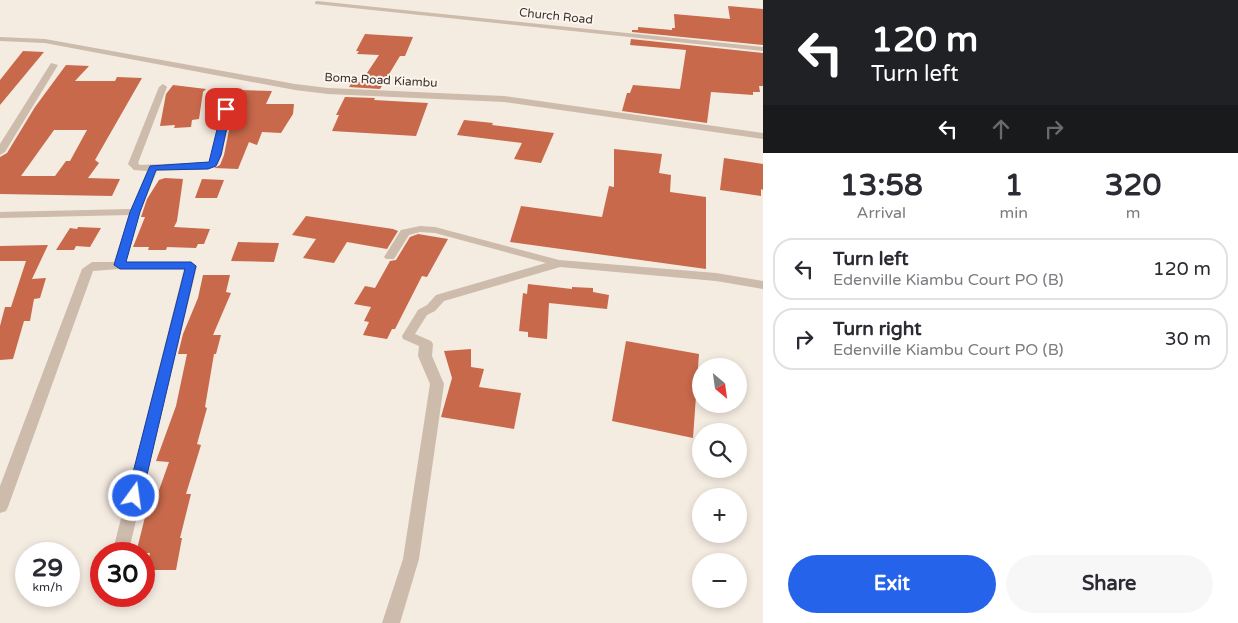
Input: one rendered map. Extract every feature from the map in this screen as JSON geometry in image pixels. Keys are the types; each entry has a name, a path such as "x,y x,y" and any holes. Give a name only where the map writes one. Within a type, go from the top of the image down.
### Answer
{"street":[{"name":"Church Road","path":"317,3 763,49"},
{"name":"Boma Road Kiambu","path":"0,40 46,41 296,87 504,99 763,136"},
{"path":"0,152 54,65"},
{"path":"163,87 133,164 138,168 208,166 213,164 217,155 230,94"},
{"path":"120,265 135,212 153,168"},
{"path":"0,215 135,212"},
{"path":"390,257 405,232 420,229 435,230 559,263 716,277 763,285"},
{"path":"391,623 411,559 437,384 425,356 426,344 408,336 422,313 432,308 440,298 559,263"},
{"path":"0,507 88,268 92,266 120,265 191,266 123,542"}],"building":[{"path":"728,6 763,9 763,45 632,32 632,30 638,30 638,27 672,30 672,28 675,28 674,14 730,19"},
{"path":"365,34 413,37 405,56 400,56 380,89 349,87 352,82 361,82 379,55 357,54 359,51 356,51"},
{"path":"631,39 763,53 763,86 759,86 760,92 753,92 753,95 711,92 707,123 622,111 627,93 630,93 633,85 680,89 686,50 630,45"},
{"path":"23,51 44,52 0,105 0,80"},
{"path":"66,65 89,66 75,81 115,81 117,77 142,78 95,160 99,163 88,178 120,179 112,196 0,194 0,157 7,153 35,107","holes":["54,130 87,130 70,161 66,161 55,176 21,176"]},
{"path":"173,85 206,89 203,92 199,119 192,120 191,127 174,128 175,125 160,126 166,94"},
{"path":"237,90 272,91 266,104 294,104 293,114 281,133 262,132 257,145 249,142 238,169 214,168 220,165 224,155"},
{"path":"345,97 428,103 416,136 332,131 339,115 336,115"},
{"path":"464,120 554,133 541,163 514,159 522,143 457,135"},
{"path":"614,149 662,154 659,173 671,175 670,192 706,197 706,269 510,242 521,206 602,217 609,186 614,187"},
{"path":"724,158 763,164 763,190 761,189 761,196 720,190"},
{"path":"165,178 183,179 177,221 174,227 210,229 204,244 198,244 196,248 167,247 166,250 148,250 149,247 133,247 145,217 141,217 147,199 159,180"},
{"path":"202,179 224,180 217,198 195,198"},
{"path":"306,216 398,231 387,249 347,242 334,263 303,258 316,239 292,235"},
{"path":"78,227 101,228 90,247 76,246 74,250 56,250 70,228 77,229"},
{"path":"418,234 448,239 427,277 422,276 395,329 392,329 387,339 363,335 369,322 364,321 371,307 354,304 365,286 375,288 390,261 396,260 410,237"},
{"path":"238,242 279,243 274,262 231,261"},
{"path":"48,245 32,279 46,278 40,298 34,299 30,321 24,321 13,359 0,360 0,326 5,307 11,307 26,261 0,261 0,246"},
{"path":"203,275 230,275 226,292 231,293 213,335 221,335 216,354 214,354 205,407 207,408 197,444 201,445 186,494 191,494 180,538 182,538 176,570 155,570 155,542 139,542 151,493 158,493 169,462 156,461 176,406 187,354 178,354 183,334 198,298"},
{"path":"528,284 572,289 572,287 593,288 593,292 609,295 607,309 549,303 547,339 528,337 528,332 519,331 523,293 527,294"},
{"path":"626,341 699,354 699,358 692,358 692,413 695,413 694,423 692,423 692,438 612,421"},
{"path":"471,349 471,367 484,369 479,387 521,393 514,429 441,417 452,378 444,351"}],"route":[{"path":"134,496 191,266 120,265 135,212 153,168 208,166 213,164 217,155 226,109"}]}
